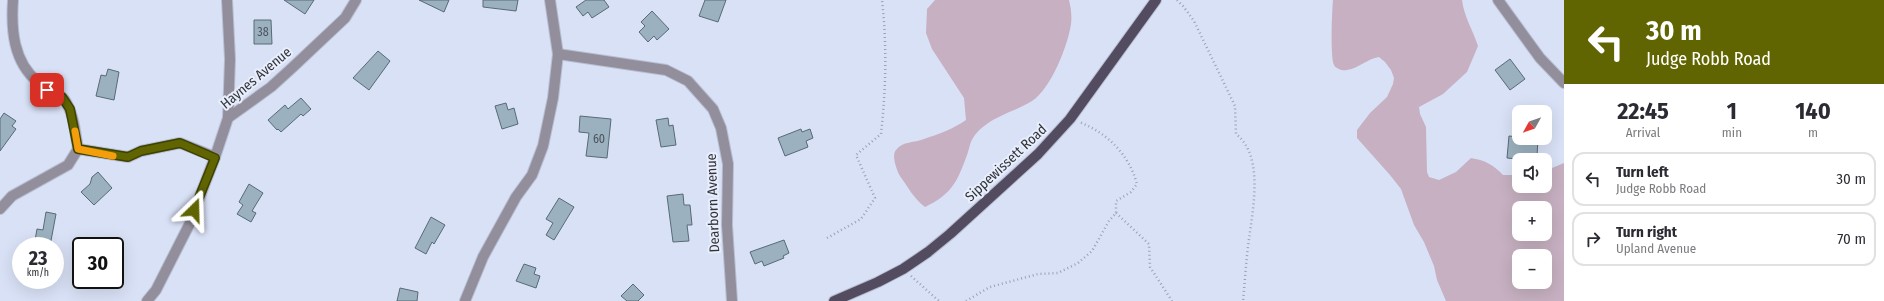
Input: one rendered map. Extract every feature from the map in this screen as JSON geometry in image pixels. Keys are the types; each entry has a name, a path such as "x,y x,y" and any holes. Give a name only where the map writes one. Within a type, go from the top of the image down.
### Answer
{"main road":[{"name":"Sippewissett Road","path":"834,301 903,269 950,234 1038,154 1070,119 1156,0"}],"street":[{"path":"0,209 12,196 68,165 78,149 70,109 62,97 47,90 33,78 20,59 11,24 13,0"},
{"path":"227,0 230,59 228,118"},
{"name":"Haynes Avenue","path":"147,301 156,290 189,225 215,158 228,118 271,87 293,67 345,18 356,0"},
{"path":"465,301 483,257 516,197 532,175 542,146 553,98 558,54 550,0"},
{"path":"1498,0 1540,58 1564,83"},
{"name":"Dearborn Avenue","path":"558,54 666,70 688,81 713,109 721,128 728,164 726,225 732,301"},
{"path":"78,149 128,157 141,151 180,143 215,158"}],"path":[{"path":"827,238 861,219 875,198 856,155 881,134 886,83 886,34 882,0"},
{"path":"1177,0 1194,21 1232,99 1235,106 1236,134 1244,141 1253,165 1254,207 1243,301"},
{"path":"966,301 990,287 1038,274 1058,273 1078,263 1092,251 1109,221 1116,213 1116,201 1131,192 1137,184 1133,168 1122,152 1103,134 1089,126 1070,119"},
{"path":"1116,213 1149,244 1150,267 1172,301"},
{"path":"903,269 939,301"}],"shaded area":[{"path":"935,0 1069,0 1071,9 1071,24 1069,33 1058,66 1046,87 1032,101 985,125 972,140 960,173 948,192 925,207 914,197 897,171 894,155 895,152 902,145 940,133 966,120 964,98 932,49 926,33 927,9"},
{"path":"1333,0 1462,0 1478,46 1467,72 1443,94 1419,107 1420,114 1426,127 1427,172 1429,177 1439,180 1456,172 1471,158 1480,160 1496,168 1503,175 1512,175 1512,193 1552,193 1552,168 1564,163 1564,301 1446,301 1437,280 1434,266 1424,242 1414,225 1401,189 1357,138 1357,130 1370,113 1387,97 1394,78 1391,70 1379,57 1347,70 1336,68 1332,53"}],"building":[{"path":"284,0 314,0 305,14"},
{"path":"419,0 449,0 444,12"},
{"path":"483,0 518,0 516,11 483,7"},
{"path":"586,0 604,0 609,7 592,18 588,12 583,16 576,7"},
{"path":"705,0 726,0 718,22 699,16"},
{"path":"652,11 669,29 657,40 654,36 648,42 639,32 645,26 641,22"},
{"path":"254,20 271,20 272,44 254,44"},
{"path":"378,51 390,61 369,90 353,78"},
{"path":"1510,59 1525,79 1510,90 1495,70"},
{"path":"108,69 119,72 114,100 96,96 101,75 106,76"},
{"path":"301,98 311,109 303,116 301,114 281,132 278,129 277,130 268,120 285,105 288,109"},
{"path":"506,103 508,110 514,108 518,124 502,129 495,106"},
{"path":"4,113 16,121 12,126 16,129 0,151 0,119"},
{"path":"580,116 611,119 607,158 586,156 589,133 579,132"},
{"path":"668,118 669,126 673,125 676,145 661,147 656,120"},
{"path":"801,129 802,132 810,129 813,138 806,141 808,147 785,156 778,138"},
{"path":"1509,136 1512,136 1512,145 1538,145 1537,153 1512,153 1512,158 1507,158"},
{"path":"98,172 112,188 94,205 81,192 90,184 92,177"},
{"path":"249,184 263,193 252,211 256,213 251,222 237,214 243,205 239,202"},
{"path":"683,194 684,205 690,205 692,225 687,225 689,241 673,242 667,196"},
{"path":"559,198 574,207 554,240 546,235 553,223 546,219"},
{"path":"46,212 56,214 52,237 36,237 37,229 43,230"},
{"path":"431,217 445,225 434,244 432,242 426,254 415,248"},
{"path":"784,240 789,253 783,256 784,258 764,266 762,261 755,264 750,252"},
{"path":"524,264 536,268 534,274 540,276 536,288 516,281"},
{"path":"633,284 644,295 638,301 627,301 621,296"},
{"path":"400,288 418,292 417,301 397,301"}],"slow traffic":[{"path":"75,131 78,149 113,156"}],"route":[{"path":"47,90 62,97 70,109 78,149 110,156 128,157 141,151 180,143 215,158 194,210"}]}
